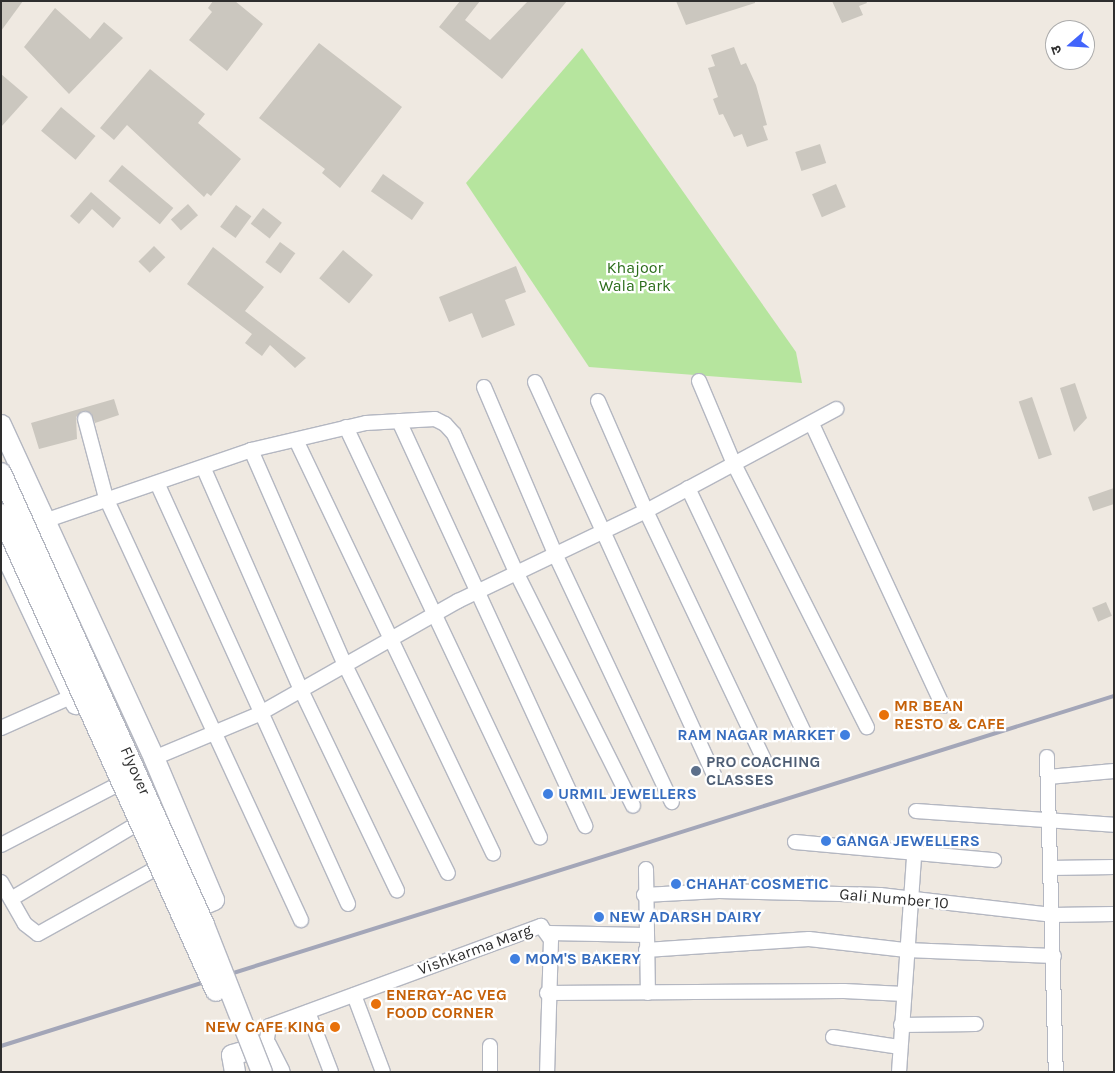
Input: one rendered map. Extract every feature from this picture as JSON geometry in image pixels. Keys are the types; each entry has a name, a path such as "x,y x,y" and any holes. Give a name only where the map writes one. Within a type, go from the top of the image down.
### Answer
{"street":[{"path":"699,381 734,464 867,727"},
{"path":"536,382 602,534 714,776"},
{"path":"484,387 556,556 672,802"},
{"path":"598,401 646,511 764,760"},
{"path":"154,758 213,731 259,714 302,692 345,665 390,642 475,592 602,534 812,424 836,409"},
{"path":"85,419 106,498 301,920"},
{"path":"44,521 106,498 158,485 251,450 346,428 399,421 435,419 454,434 517,574 633,806"},
{"path":"399,421 475,592 585,826"},
{"path":"1,424 56,545 63,565 154,758 214,900 176,916 135,825 1,546"},
{"path":"812,424 943,706"},
{"path":"346,428 540,838"},
{"path":"296,440 390,642 493,853"},
{"path":"251,450 345,665 448,873"},
{"path":"204,468 302,692 397,890"},
{"name":"Flyover","path":"1,473 204,925 262,1072"},
{"path":"158,485 259,714 348,904"},
{"path":"688,488 804,732"},
{"name":"Flyover","path":"1,514 190,930 247,1072"},
{"path":"15,575 56,545"},
{"path":"15,575 45,600 164,840 58,593 56,579 63,565"},
{"path":"1,728 73,696"},
{"path":"1047,757 1056,1072"},
{"path":"1048,777 1114,771"},
{"path":"1,846 115,786"},
{"path":"916,811 1049,822 1114,825"},
{"path":"11,899 135,825"},
{"path":"795,842 914,855 994,860"},
{"path":"899,1072 906,950 914,899 914,855"},
{"path":"1050,868 1114,866"},
{"path":"1,882 25,924 32,931 43,932 155,869"},
{"path":"646,869 644,895 648,993"},
{"name":"Gali Number 10","path":"644,895 719,891 914,899 1052,915 1114,914"},
{"name":"Vishkarma Marg","path":"266,1044 269,1026 536,926 546,928 549,933 547,1072"},
{"path":"549,933 646,935"},
{"path":"646,950 809,938 906,950 1054,956"},
{"path":"547,993 844,991 904,994"},
{"path":"354,995 383,1072"},
{"path":"308,1012 331,1072"},
{"path":"902,1025 976,1024"},
{"path":"833,1037 900,1047"},
{"path":"235,1072 232,1055 266,1044 280,1072"},
{"path":"490,1046 490,1072"}],"green space":[{"name":"Khajoor Wala Park","path":"582,48 796,352 802,383 589,367 466,183"}],"building":[{"path":"1,1 23,1 1,31"},
{"path":"213,1 235,1 263,24 227,71 189,40 212,12 208,8"},
{"path":"460,1 480,1 465,20 490,40 528,1 567,1 502,79 439,27"},
{"path":"676,1 755,1 755,3 686,25"},
{"path":"832,1 866,1 867,3 859,6 863,15 842,23"},
{"path":"55,8 90,39 104,22 123,38 69,94 24,47"},
{"path":"319,43 402,107 340,188 322,173 325,169 259,118"},
{"path":"734,47 741,65 746,63 756,85 767,125 763,126 768,140 747,147 742,134 734,137 723,114 719,115 713,99 718,97 708,68 715,66 711,55"},
{"path":"150,69 205,114 198,123 241,159 211,196 207,193 204,197 127,125 114,140 100,128"},
{"path":"1,74 28,97 1,127"},
{"path":"61,107 95,136 76,160 41,131"},
{"path":"820,144 826,163 801,171 795,152"},
{"path":"122,165 173,208 160,224 109,181"},
{"path":"383,174 424,203 412,220 371,191"},
{"path":"836,184 846,207 822,217 812,194"},
{"path":"91,192 121,218 113,228 92,209 79,224 70,216"},
{"path":"188,204 198,215 181,231 171,219"},
{"path":"236,205 251,216 236,238 220,227"},
{"path":"263,208 282,223 270,239 251,224"},
{"path":"280,242 295,253 281,273 265,262"},
{"path":"154,246 165,257 150,273 138,262"},
{"path":"213,247 264,287 245,311 306,358 295,368 270,345 262,356 245,343 252,334 187,284"},
{"path":"343,250 373,275 349,303 319,278"},
{"path":"516,266 526,292 505,300 515,325 482,338 472,313 449,322 439,297"},
{"path":"1075,383 1087,418 1074,432 1060,388"},
{"path":"1032,397 1052,455 1039,459 1019,402"},
{"path":"114,399 119,415 95,423 91,413 82,411 76,417 77,439 39,449 31,423"},
{"path":"1114,488 1114,504 1093,511 1088,497"},
{"path":"1106,602 1112,616 1098,622 1092,608"}],"railway":[{"path":"1,1046 1114,696"}],"place":[{"name":"MR BEAN RESTO & CAFE","path":"884,715"},
{"name":"RAM NAGAR MARKET","path":"845,735"},
{"name":"PRO COACHING CLASSES","path":"696,771"},
{"name":"URMIL JEWELLERS","path":"548,794"},
{"name":"GANGA JEWELLERS","path":"826,841"},
{"name":"CHAHAT COSMETIC","path":"676,884"},
{"name":"NEW ADARSH DAIRY","path":"599,917"},
{"name":"MOM'S BAKERY","path":"515,959"},
{"name":"ENERGY-AC VEG FOOD CORNER","path":"376,1004"},
{"name":"NEW CAFE KING","path":"335,1027"}]}
